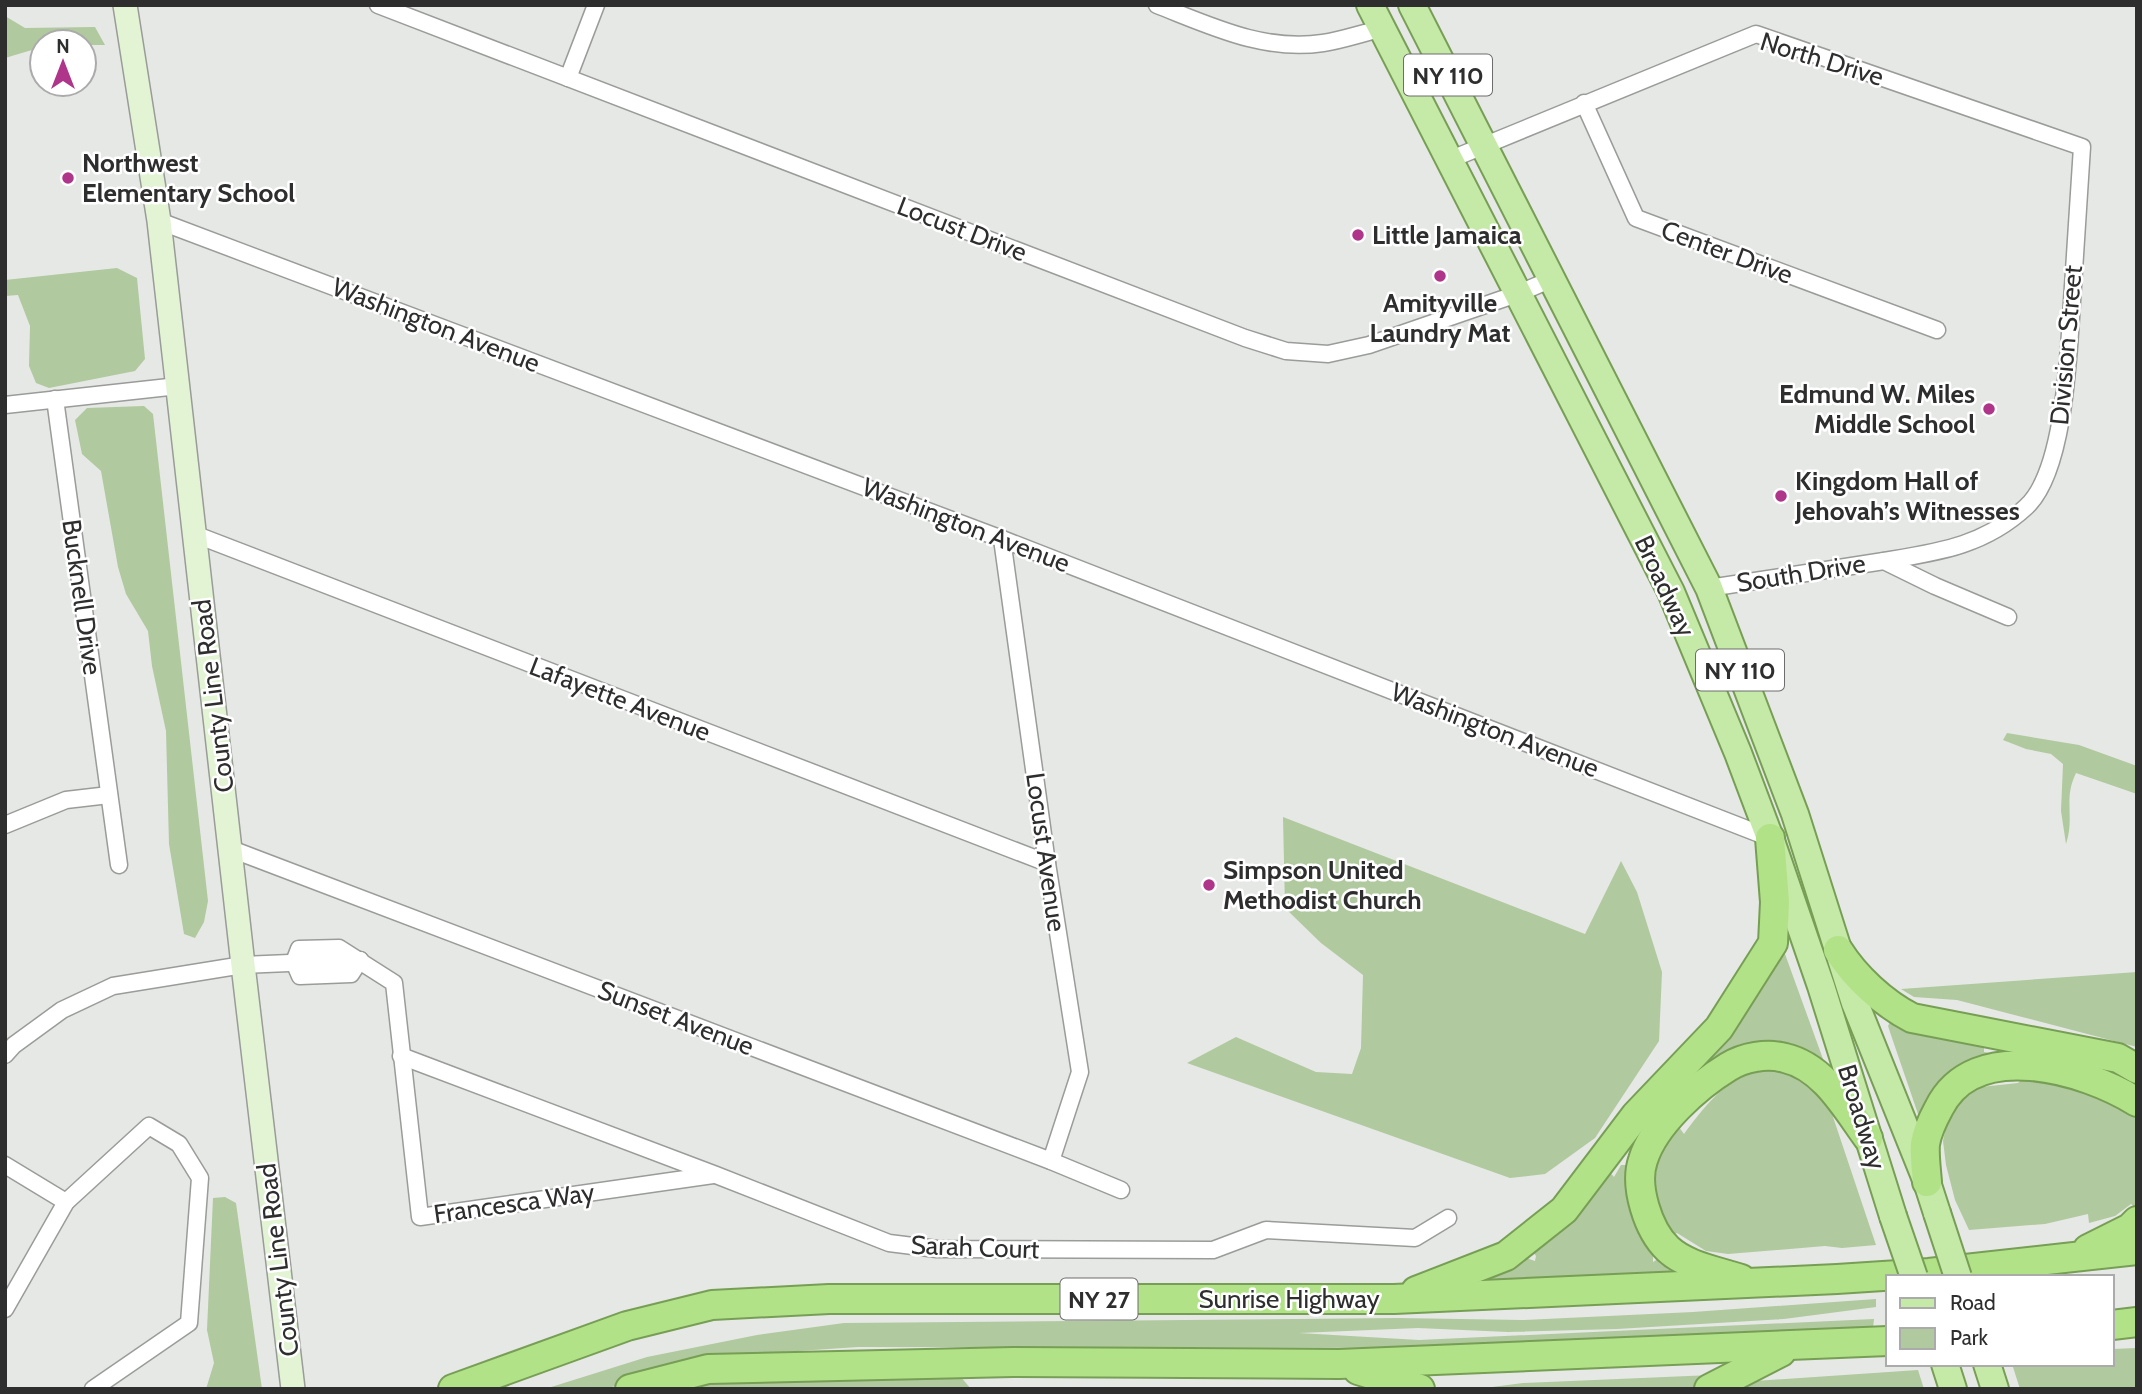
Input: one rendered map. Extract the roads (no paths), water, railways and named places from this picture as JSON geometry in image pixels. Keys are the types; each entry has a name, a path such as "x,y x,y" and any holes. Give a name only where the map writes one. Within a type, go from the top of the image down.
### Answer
{"highway":[{"path":"1394,1299 1506,1256 1521,1246 1564,1210 1636,1115 1719,1028 1773,943 1775,902 1770,838"},
{"path":"1838,950 1847,965 1895,1009 1912,1018 2118,1058 2137,1069"},
{"path":"1757,1284 1681,1259 1666,1248 1647,1218 1641,1189 1642,1162 1654,1135 1686,1100 1730,1066 1758,1056 1786,1058 1811,1069 1836,1094 1868,1138"},
{"path":"1927,1181 1925,1144 1930,1126 1945,1096 1961,1081 1987,1068 2011,1064 2037,1066 2097,1082 2137,1102"},
{"path":"2070,1257 2130,1228 2137,1221"},
{"name":"Sunrise Highway","path":"1898,1275 2137,1250"},
{"name":"Sunrise Highway","path":"453,1389 627,1326 712,1305 829,1299 1394,1299 1757,1284 1886,1276"},
{"path":"631,1389 708,1369 1013,1362 1339,1364 1886,1341"},
{"path":"1709,1389 1793,1346"},
{"path":"1339,1364 1420,1389"}],"main road":[{"name":"County Line Road","path":"125,5 159,221 293,1389"},
{"name":"Broadway","path":"1370,5 1671,592 1770,838 1821,986 1913,1275"},
{"name":"Broadway","path":"1412,5 1709,589 1795,814 1855,1003 1927,1181 1957,1275"},
{"path":"1946,1366 1954,1389"},
{"path":"1988,1366 1995,1389"}],"street":[{"name":"Locust Drive","path":"378,5 1245,338 1286,351 1328,354 1369,345 1517,294 1552,279"},
{"path":"569,78 596,5"},
{"path":"1157,5 1251,40 1283,45 1323,43 1381,29"},
{"name":"North Drive","path":"1449,160 1756,33 2082,148"},
{"name":"Center Drive","path":"1584,103 1636,218 1937,330"},
{"name":"Division Street","path":"1884,561 1947,550 1990,535 2028,506 2040,486 2056,447 2066,386 2082,148"},
{"name":"Washington Avenue","path":"159,221 1002,539 1770,838"},
{"path":"5,405 178,386"},
{"name":"Bucknell Drive","path":"55,399 119,865"},
{"name":"Lafayette Avenue","path":"194,534 1047,863"},
{"name":"Locust Avenue","path":"1002,539 1047,863 1080,1072 1051,1161"},
{"name":"South Drive","path":"1709,589 1884,561 2008,617"},
{"path":"5,825 65,800 109,795"},
{"name":"Sunset Avenue","path":"231,849 1121,1190"},
{"name":"Francesca Way","path":"5,1055 14,1045 62,1010 113,986 243,965 294,962 299,949 339,948 394,983 419,1217 716,1175"},
{"path":"294,962 300,976 323,976 351,974 359,960"},
{"name":"Sarah Court","path":"401,1056 889,1243 937,1249 1213,1250 1266,1230 1415,1238 1448,1218"},
{"path":"5,1309 66,1202 149,1126 179,1144 200,1178 190,1323 93,1389"},
{"path":"5,1164 66,1202"}],"place":[{"name":"Northwest Elementary School","path":"68,178"},
{"name":"Little Jamaica","path":"1358,235"},
{"name":"Amityville Laundry Mat","path":"1440,276"},
{"name":"Edmund W. Miles Middle School","path":"1989,409"},
{"name":"Kingdom Hall of Jehovah’s Witnesses","path":"1781,496"},
{"name":"Simpson United Methodist Church","path":"1209,885"}]}
